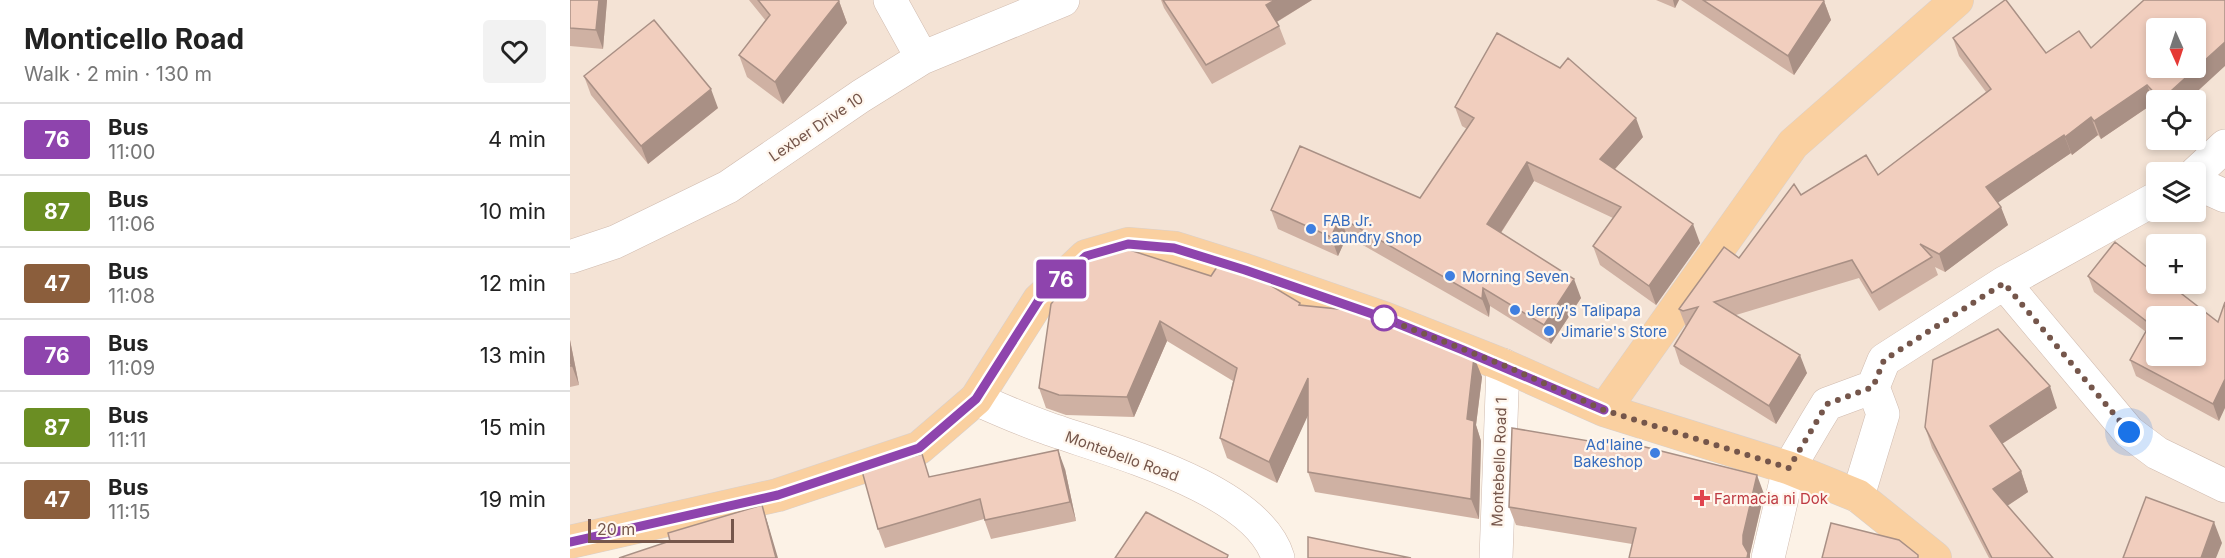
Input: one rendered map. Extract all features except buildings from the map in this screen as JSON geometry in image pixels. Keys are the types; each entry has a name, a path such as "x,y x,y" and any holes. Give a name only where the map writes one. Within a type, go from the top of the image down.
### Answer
{"main road":[{"path":"1604,410 1793,144 1953,1"},
{"path":"570,542 778,495 919,448 976,399 1039,300 1086,256 1128,244 1174,248 1245,270 1384,318 1503,365 1604,410 1789,468 1857,496 1935,558"}],"street":[{"path":"890,0 922,58"},
{"name":"Lexber Drive 10","path":"570,257 615,242 728,187 922,58 1063,0"},
{"path":"2206,164 2225,146"},
{"path":"2206,187 2225,196"},
{"path":"1857,496 1883,414 1873,387 1884,360 2004,283 2146,204"},
{"path":"2004,283 2129,432 2157,453 2225,486"},
{"name":"Montebello Road 1","path":"1496,558 1503,365"},
{"path":"1768,558 1789,468 1827,404 1873,387"},
{"name":"Montebello Road","path":"976,399 1043,427 1172,472 1233,504 1266,535 1278,558"}],"shaded area":[{"path":"570,0 2225,0 2225,558 1935,558 1858,496 1604,410 1086,256 919,448 570,542"}],"bus line":[{"name":"76","path":"570,542 778,495 919,448 976,399 1039,300 1086,256 1128,244 1174,248 1384,318 1503,365 1604,410"}],"place":[{"name":"FAB Jr. Laundry Shop","path":"1311,229"},
{"name":"Morning Seven","path":"1450,276"},
{"name":"Jerry's Talipapa","path":"1515,310"},
{"name":"Jimarie's Store","path":"1549,331"},
{"name":"Ad'laine Bakeshop","path":"1655,453"},
{"name":"Farmacia ni Dok","path":"1702,498"}],"route":[{"path":"1384,318 1503,365 1604,410 1789,468 1827,404 1873,387 1884,360 2004,283 2129,432"}]}
